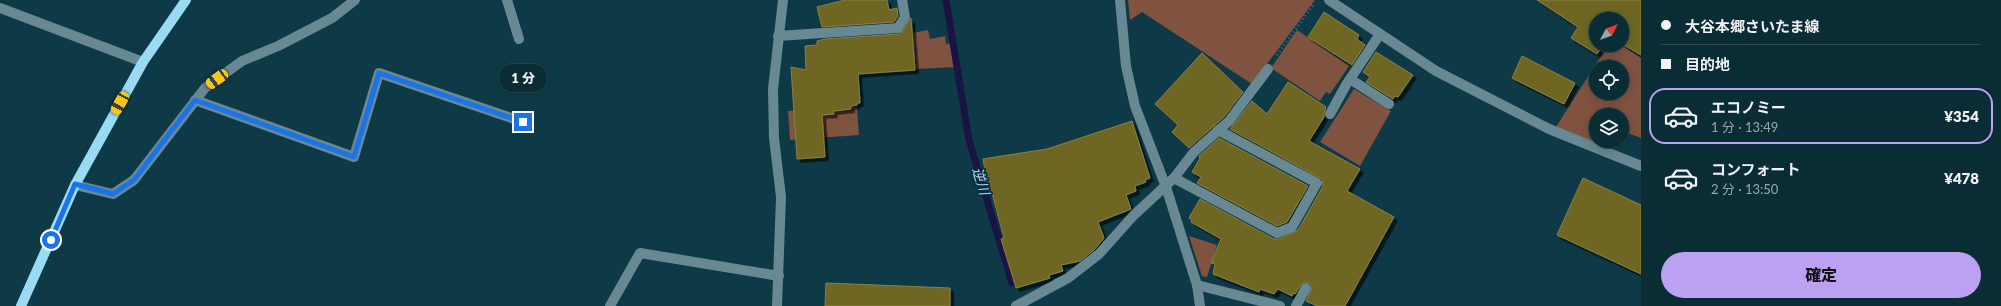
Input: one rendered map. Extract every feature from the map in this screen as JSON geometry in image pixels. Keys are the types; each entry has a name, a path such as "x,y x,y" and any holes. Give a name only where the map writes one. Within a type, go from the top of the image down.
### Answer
{"main road":[{"path":"21,306 75,184 143,62 186,0"}],"street":[{"path":"75,184 113,194 134,180 204,88 242,60 278,46 332,18 355,0"},
{"path":"507,0 519,39"},
{"path":"777,306 780,197 774,138 773,89 783,0"},
{"path":"778,36 898,28 905,17 902,0"},
{"path":"1120,0 1126,66 1136,106 1166,187 1197,285 1200,306"},
{"path":"1329,0 1436,71 1549,129 1641,166"},
{"path":"0,8 143,62"},
{"path":"1330,114 1350,79 1380,34"},
{"path":"1016,306 1068,278 1099,254 1133,216 1166,187 1194,152 1229,121 1268,69"},
{"path":"195,100 354,157 379,73 523,122"},
{"path":"1350,79 1388,104"},
{"path":"1174,178 1277,232 1292,227 1317,183 1218,130"},
{"path":"610,306 640,253 779,276"},
{"path":"1197,285 1280,306"},
{"path":"1296,306 1306,288"}],"path":[{"path":"1268,69 1318,0"}],"shaded area":[{"path":"1128,0 1315,0 1252,84 1142,12 1130,20"},
{"path":"928,30 930,39 945,36 946,44 952,43 956,67 916,69 913,33"},
{"path":"1297,30 1349,66 1330,94 1326,92 1320,101 1271,68"},
{"path":"1629,50 1641,58 1641,138 1629,134 1629,108 1589,108 1589,140 1556,127 1589,75 1589,100 1629,100 1629,60 1598,60 1604,52 1629,52"},
{"path":"1354,89 1391,111 1360,166 1320,142"},
{"path":"853,107 857,107 859,135 790,140 788,111 819,109 820,115 834,114 834,111 853,110"},
{"path":"1189,236 1217,245 1207,277 1202,276"}],"building":[{"path":"845,0 887,0 889,10 897,8 898,16 894,22 822,27 817,7"},
{"path":"1537,0 1641,0 1641,55 1629,48 1629,12 1589,12 1589,49 1571,38 1578,27"},
{"path":"1324,12 1359,35 1357,39 1365,45 1352,65 1308,37"},
{"path":"911,18 915,70 858,74 860,103 851,106 851,109 833,111 834,114 822,115 825,157 797,159 791,67 806,70 805,46 817,45 817,41 825,39 899,34 903,31"},
{"path":"1376,52 1413,75 1398,97 1395,96 1393,99 1366,82 1370,77 1363,72"},
{"path":"1202,53 1243,92 1224,117 1189,148 1172,132 1178,125 1155,104"},
{"path":"1522,56 1575,83 1564,104 1512,78"},
{"path":"1288,82 1326,107 1324,117 1309,141 1360,169 1347,191 1394,217 1345,306 1317,306 1306,301 1312,288 1311,284 1306,282 1301,285 1295,294 1293,293 1292,296 1278,289 1274,294 1260,289 1259,292 1213,274 1215,264 1211,263 1221,239 1191,222 1192,220 1189,218 1200,199 1274,239 1279,239 1298,230 1323,186 1322,179 1230,129 1252,101 1267,114"},
{"path":"1132,121 1150,178 1145,180 1146,182 1135,186 1136,191 1126,195 1131,209 1098,222 1104,238 1094,250 1080,261 1061,265 1063,271 1049,275 1050,278 1016,288 1001,239 1004,238 992,193 989,193 983,159 1047,149"},
{"path":"1219,138 1308,186 1287,222 1277,226 1197,183 1201,177 1192,172 1200,158 1199,156"},
{"path":"1583,178 1641,205 1641,274 1557,235"},
{"path":"826,283 950,288 950,306 825,306"}],"waterway":[{"name":"逆川","path":"946,0 969,140 1012,283"}],"route":[{"path":"51,240 75,184 113,194 134,180 195,100 354,157 379,73 523,122"}]}
